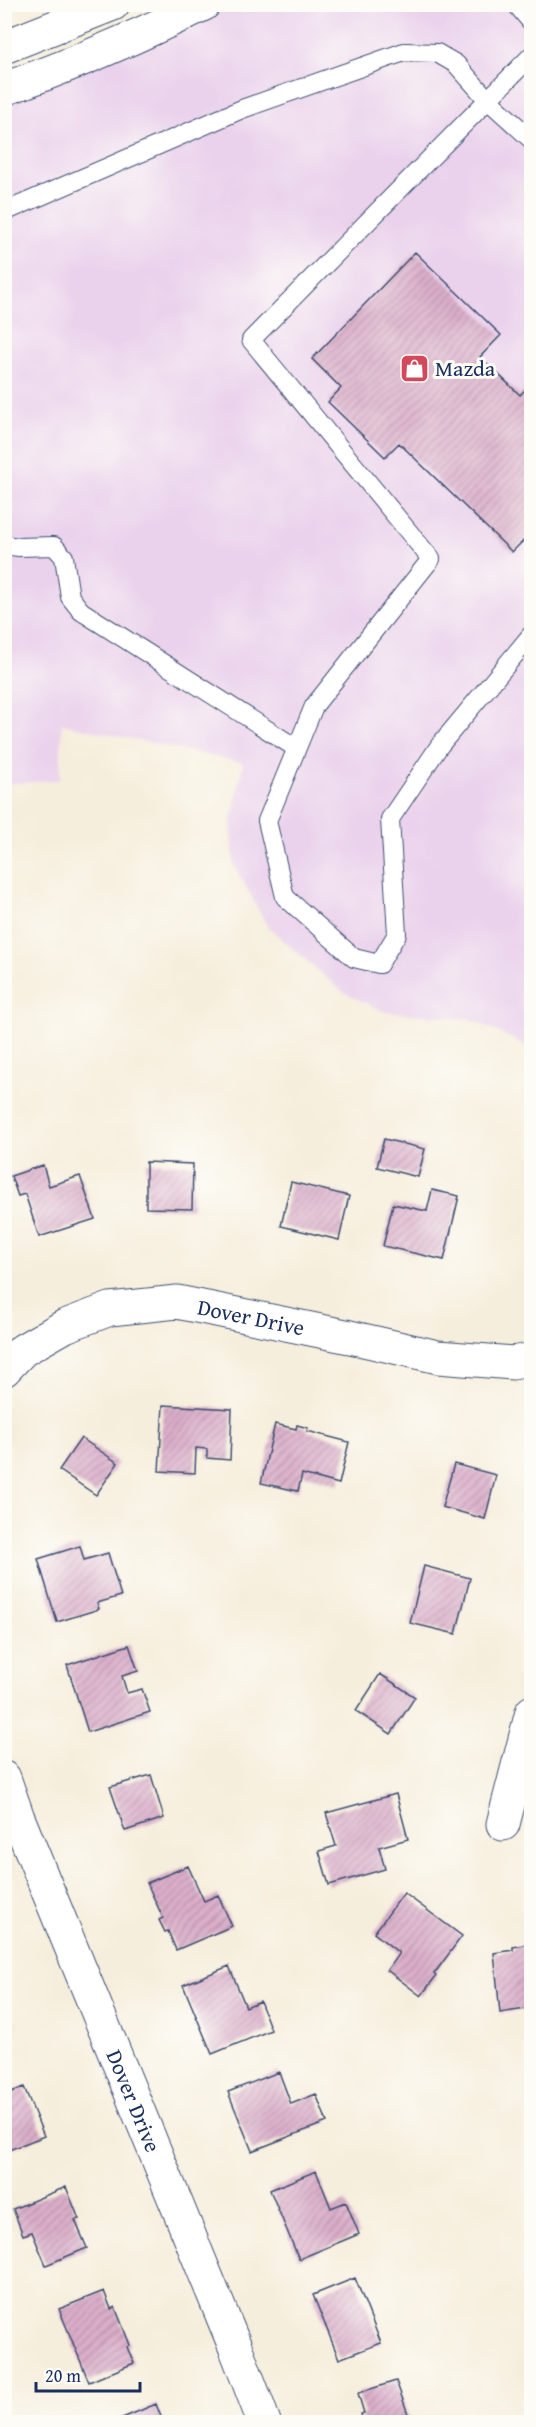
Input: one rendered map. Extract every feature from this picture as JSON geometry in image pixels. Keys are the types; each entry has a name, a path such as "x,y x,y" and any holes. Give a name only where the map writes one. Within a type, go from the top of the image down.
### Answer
{"street":[{"path":"4,47 113,4"},
{"path":"4,89 58,70 156,28 204,4"},
{"name":"Dover Drive","path":"4,1370 23,1350 65,1326 110,1309 177,1302 350,1337 438,1358 525,1365"},
{"path":"503,1824 531,1712"},
{"name":"Dover Drive","path":"4,1778 18,1818 237,2349 264,2422"}],"lane":[{"path":"516,4 531,23"},
{"path":"4,212 242,109 404,52 437,53 456,64 488,100 531,140"},
{"path":"531,54 251,340 431,559 314,706 267,821 285,897 354,958 379,964 397,934 390,819 440,746 531,634"},
{"path":"4,545 19,548 54,546 64,557 70,597 81,611 297,748"}],"shaded area":[{"path":"204,5 531,5 531,1048 471,1019 385,1012 343,992 268,927 234,865 231,823 243,763 62,724 60,780 5,784 4,89"}],"building":[{"path":"415,252 501,335 480,357 520,395 532,383 532,532 512,552 399,443 385,457 328,402 341,388 312,359"},
{"path":"384,1139 425,1149 418,1177 377,1167"},
{"path":"146,1162 193,1164 192,1209 146,1208"},
{"path":"43,1165 49,1186 80,1176 95,1219 39,1237 25,1194 18,1196 11,1176"},
{"path":"291,1182 349,1196 339,1240 281,1226"},
{"path":"432,1190 459,1196 444,1260 383,1246 393,1204 427,1211"},
{"path":"163,1405 232,1409 230,1460 207,1458 207,1449 196,1448 195,1473 159,1471"},
{"path":"275,1424 296,1429 297,1425 308,1428 307,1431 349,1442 339,1484 302,1474 298,1491 261,1483"},
{"path":"81,1438 118,1463 96,1495 59,1470"},
{"path":"454,1464 496,1475 485,1519 442,1507"},
{"path":"80,1546 84,1560 108,1553 121,1596 97,1603 99,1609 57,1622 38,1559"},
{"path":"424,1566 470,1578 456,1634 410,1623"},
{"path":"129,1645 138,1671 122,1676 127,1693 142,1689 150,1712 88,1732 67,1665"},
{"path":"380,1674 415,1697 391,1734 356,1711"},
{"path":"151,1775 164,1818 125,1831 110,1787"},
{"path":"396,1794 408,1839 379,1847 385,1869 329,1885 319,1851 336,1846 326,1813"},
{"path":"188,1866 204,1901 218,1895 232,1926 176,1950 168,1931 165,1932 159,1920 163,1918 147,1883"},
{"path":"404,1893 462,1936 421,1996 387,1970 399,1953 374,1933"},
{"path":"532,1944 532,2008 500,2013 494,1953"},
{"path":"229,1966 246,2007 260,2001 271,2030 212,2054 183,1985"},
{"path":"279,2072 291,2104 316,2094 327,2122 252,2151 228,2092"},
{"path":"24,2087 44,2136 4,2152 4,2095"},
{"path":"316,2171 331,2208 346,2202 359,2234 299,2259 270,2190"},
{"path":"66,2187 79,2219 75,2220 87,2248 46,2265 32,2232 23,2235 13,2209"},
{"path":"355,2278 381,2343 339,2359 313,2295"},
{"path":"104,2291 111,2309 115,2307 130,2345 127,2347 134,2363 89,2382 59,2309"},
{"path":"396,2381 411,2422 363,2422 361,2414 364,2413 358,2393"},
{"path":"156,2404 163,2422 121,2422 120,2419"}],"place":[{"name":"Mazda","path":"414,368"}]}
